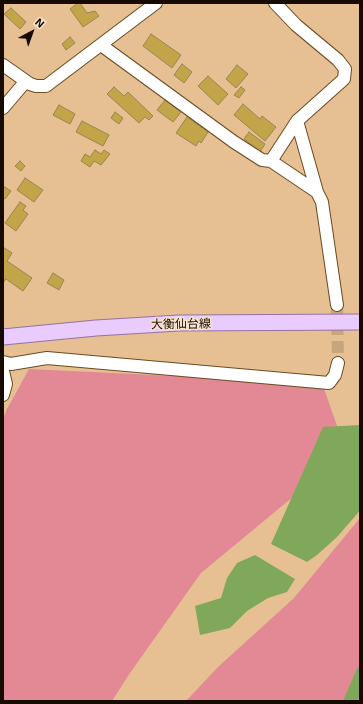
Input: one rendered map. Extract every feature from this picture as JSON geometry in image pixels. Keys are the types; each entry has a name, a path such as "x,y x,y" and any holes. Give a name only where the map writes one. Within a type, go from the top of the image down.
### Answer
{"main road":[{"name":"大衡仙台線","path":"3,338 96,328 179,323 360,322"}],"street":[{"path":"3,65 36,86 46,86 156,3"},
{"path":"271,161 300,118 344,79 345,69 338,60 296,26 275,3"},
{"path":"101,45 234,142 262,160 271,161 316,192"},
{"path":"3,108 26,81"},
{"path":"300,118 316,192 322,202 337,305"},
{"path":"3,362 11,364 47,358 329,383 335,375 338,363"},
{"path":"3,372 6,384 3,395"}],"shaded area":[{"path":"29,369 322,383 342,440 305,487 201,573 130,673 112,701 3,701 3,419"},
{"path":"360,425 360,510 337,537 307,562 271,544 323,427"},
{"path":"360,518 360,701 186,701 218,667 294,598"},
{"path":"255,555 295,579 287,592 268,598 247,611 230,628 200,635 195,606 221,598 227,578 237,563"},
{"path":"360,665 360,697 355,701 343,701 356,671"}],"building":[{"path":"80,3 87,13 95,11 99,16 83,27 70,9"},
{"path":"11,8 26,22 20,29 4,14"},
{"path":"151,34 181,55 172,68 143,46"},
{"path":"70,37 75,43 66,50 62,44"},
{"path":"182,64 192,72 184,83 174,75"},
{"path":"237,65 248,74 236,88 226,79"},
{"path":"208,76 228,94 218,105 198,86"},
{"path":"114,87 124,96 128,92 153,116 149,120 145,117 139,123 107,94"},
{"path":"241,87 245,90 239,98 234,95"},
{"path":"165,100 181,112 173,122 157,110"},
{"path":"243,104 260,119 262,116 276,127 265,141 234,115"},
{"path":"59,105 75,114 70,124 53,115"},
{"path":"115,112 123,118 119,124 111,118"},
{"path":"187,117 208,132 201,143 199,141 196,146 176,133"},
{"path":"82,121 109,135 103,146 76,132"},
{"path":"249,132 265,144 260,152 244,139"},
{"path":"95,150 101,154 104,150 110,154 101,165 94,161 90,167 81,161 85,154 90,157"},
{"path":"20,161 25,166 21,171 15,166"},
{"path":"25,178 43,190 34,202 17,190"},
{"path":"3,186 11,191 5,199 3,198"},
{"path":"20,202 26,206 23,210 28,214 16,231 5,223"},
{"path":"3,247 12,253 7,261 32,278 23,291 6,279 3,283"},
{"path":"53,273 64,280 59,290 47,283"}],"tunnel":[{"path":"337,305 338,363"}]}
